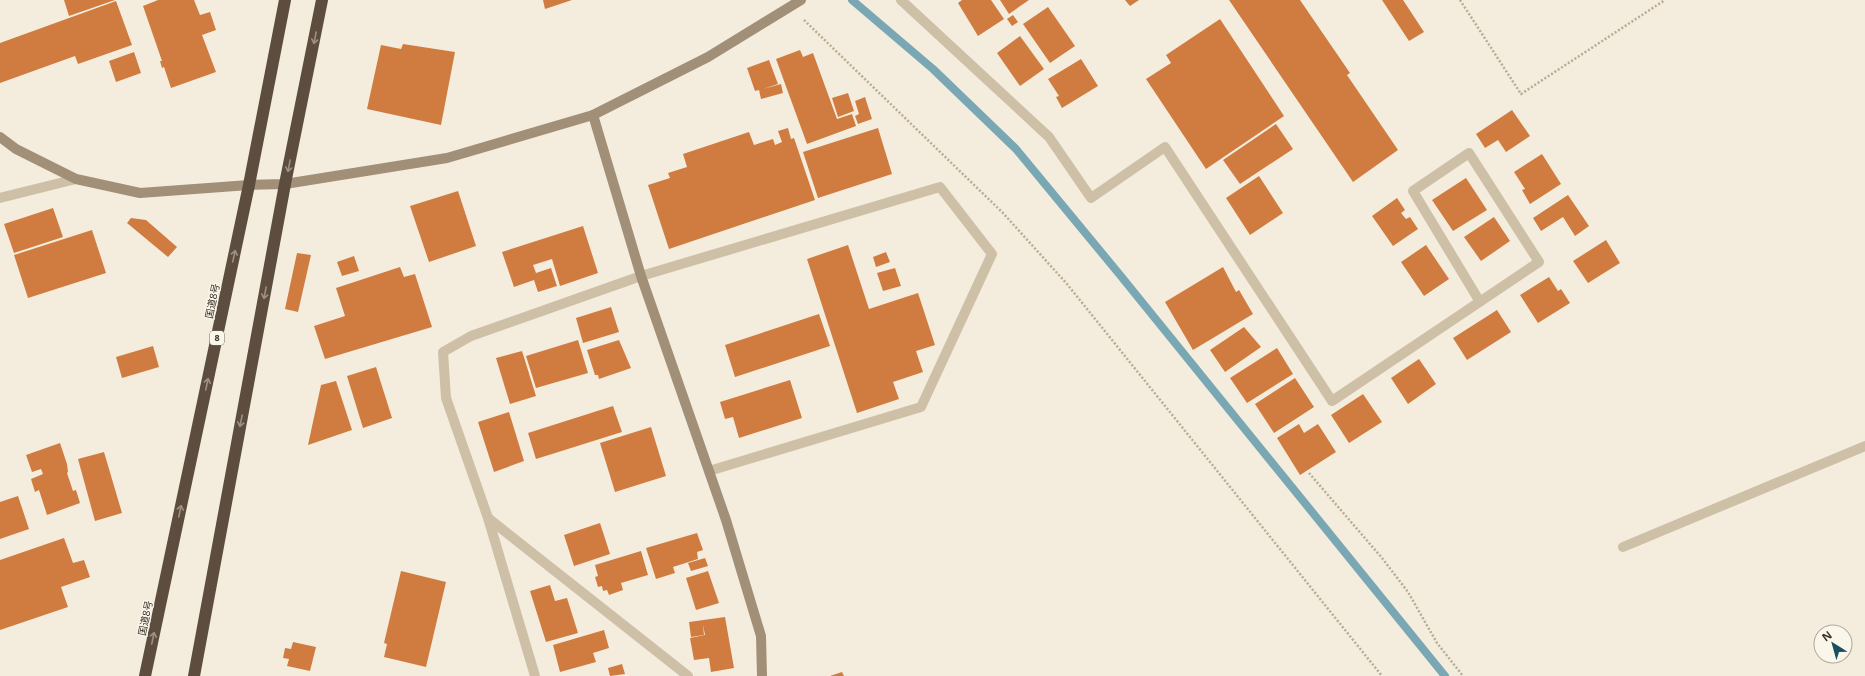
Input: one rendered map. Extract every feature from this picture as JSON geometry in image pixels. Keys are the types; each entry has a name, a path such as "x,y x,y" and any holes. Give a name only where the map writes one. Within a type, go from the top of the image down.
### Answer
{"highway":[{"name":"国道8号","path":"145,676 249,185 285,0"},
{"path":"194,676 285,184 322,0"}],"street":[{"path":"0,137 16,149 76,179 140,193 249,185 285,184 447,158 593,115 708,57 801,0"},
{"path":"901,0 1049,138 1091,198 1165,147 1332,401 1480,302 1539,262 1469,153 1413,191 1480,302"},
{"path":"593,115 641,276 726,520 761,636 762,676"},
{"path":"0,198 76,179"},
{"path":"535,676 488,518 446,398 443,352 471,336 641,276 940,187 992,254 921,407 709,471"},
{"path":"1623,547 1865,446"},
{"path":"488,518 688,676"}],"path":[{"path":"1460,0 1521,94 1665,0"},
{"path":"790,6 1003,213 1066,284 1382,676"},
{"path":"1309,473 1382,558 1408,592 1437,643 1463,676"}],"building":[{"path":"64,0 115,0 69,16"},
{"path":"158,0 194,0 200,15 210,12 216,30 202,35 216,72 171,88 164,67 162,68 160,61 162,61 143,6"},
{"path":"543,0 572,0 545,9"},
{"path":"962,0 991,0 1004,19 978,36 958,3"},
{"path":"1000,0 1029,0 1009,14"},
{"path":"1125,0 1139,0 1130,6"},
{"path":"1229,0 1300,0 1350,73 1347,75 1398,150 1353,182"},
{"path":"1382,0 1403,0 1424,32 1409,41"},
{"path":"116,1 132,45 78,64 75,56 0,83 0,43"},
{"path":"1048,7 1075,46 1050,63 1023,24"},
{"path":"1013,15 1018,22 1012,26 1007,19"},
{"path":"1220,19 1284,116 1206,169 1146,79 1171,63 1166,55"},
{"path":"1020,36 1044,69 1020,86 997,53"},
{"path":"403,44 455,52 441,125 367,109 381,45 401,49"},
{"path":"800,50 803,57 813,53 837,119 852,114 856,126 807,144 776,59"},
{"path":"134,52 141,73 116,82 109,61"},
{"path":"1081,59 1098,86 1062,108 1056,97 1059,96 1048,79"},
{"path":"769,60 778,84 763,89 781,84 783,93 761,99 759,90 755,91 747,68"},
{"path":"848,93 854,111 838,117 832,98"},
{"path":"865,97 872,119 858,124 855,116 859,114 855,101"},
{"path":"1512,110 1530,136 1506,152 1498,140 1485,148 1476,134"},
{"path":"1276,124 1293,149 1240,184 1223,160"},
{"path":"788,128 791,139 794,138 815,200 669,249 648,185 670,178 668,173 687,167 683,154 749,132 754,145 773,139 775,145 782,142 778,131"},
{"path":"878,128 892,174 818,198 803,152"},
{"path":"1542,154 1561,184 1530,204 1522,190 1525,189 1514,172"},
{"path":"1259,176 1283,213 1250,235 1226,198"},
{"path":"1466,178 1487,210 1453,231 1432,200"},
{"path":"458,191 476,246 429,262 410,206"},
{"path":"1568,195 1589,226 1575,236 1563,217 1541,231 1533,218"},
{"path":"1397,198 1405,210 1401,213 1406,219 1410,217 1418,229 1393,246 1372,216"},
{"path":"53,208 63,237 14,253 4,224"},
{"path":"1494,217 1510,241 1481,261 1464,237"},
{"path":"131,218 146,220 177,247 168,257 127,223"},
{"path":"583,226 598,273 560,286 552,259 533,265 536,273 551,268 557,286 538,292 534,280 514,287 502,252"},
{"path":"92,230 106,273 28,298 14,255"},
{"path":"1606,240 1620,263 1588,283 1573,261"},
{"path":"848,245 869,309 918,293 935,345 916,351 923,372 893,382 899,399 857,413 807,259"},
{"path":"1426,245 1449,279 1424,296 1401,262"},
{"path":"886,252 890,262 876,267 873,257"},
{"path":"297,253 311,255 298,312 285,309"},
{"path":"354,256 359,271 342,276 337,262"},
{"path":"400,267 404,277 415,274 432,327 325,359 314,326 345,316 336,288"},
{"path":"1223,267 1236,292 1239,290 1253,314 1193,350 1165,302"},
{"path":"895,268 901,286 883,291 877,273"},
{"path":"1549,277 1558,291 1561,289 1570,303 1538,323 1520,295"},
{"path":"611,307 619,332 583,343 576,318"},
{"path":"1497,310 1511,332 1467,360 1453,338"},
{"path":"819,314 830,346 735,377 725,345"},
{"path":"1244,327 1261,347 1225,372 1210,350"},
{"path":"578,340 588,373 536,388 526,356"},
{"path":"619,340 631,368 599,379 598,375 595,375 587,350"},
{"path":"153,346 159,367 122,378 116,357"},
{"path":"1277,348 1293,374 1247,403 1230,378"},
{"path":"522,351 536,396 510,404 496,358"},
{"path":"1419,359 1436,384 1408,404 1391,378"},
{"path":"376,367 392,418 363,428 347,376"},
{"path":"1295,378 1314,407 1274,433 1255,404"},
{"path":"790,380 802,418 739,438 733,417 725,419 720,402"},
{"path":"336,381 352,430 308,445 321,385"},
{"path":"1363,394 1382,422 1349,443 1331,415"},
{"path":"613,406 622,432 536,459 528,433"},
{"path":"509,412 524,461 494,472 478,422"},
{"path":"1299,424 1304,433 1318,424 1336,452 1300,475 1277,438"},
{"path":"651,427 666,476 615,492 600,443"},
{"path":"60,443 67,464 67,473 73,491 76,490 80,503 47,515 39,490 35,492 31,479 43,474 41,469 32,472 26,455"},
{"path":"104,452 122,513 95,521 78,459"},
{"path":"18,496 29,529 0,539 0,502"},
{"path":"600,523 610,554 574,566 564,535"},
{"path":"697,533 703,550 697,552 698,559 673,567 675,573 656,579 646,548"},
{"path":"64,538 73,563 84,560 90,577 61,587 68,607 0,630 0,560"},
{"path":"641,551 648,575 621,583 623,590 609,595 607,590 603,591 602,586 598,587 595,577 598,576 595,565"},
{"path":"705,558 708,566 691,571 688,563"},
{"path":"401,571 446,582 426,667 384,657 387,644 384,643"},
{"path":"708,571 719,603 696,610 686,578"},
{"path":"550,585 555,601 567,598 578,633 546,642 530,591"},
{"path":"725,617 734,668 711,672 709,658 694,660 690,638 705,635 703,625 704,635 691,637 689,622"},
{"path":"604,630 609,648 593,653 596,662 560,672 553,645"},
{"path":"293,642 316,647 310,671 287,666 289,659 283,658 285,648 291,649"},
{"path":"622,664 625,674 610,676 608,668"},
{"path":"842,672 844,676 830,676"}],"waterway":[{"path":"852,0 933,69 1016,149 1445,676"}]}
